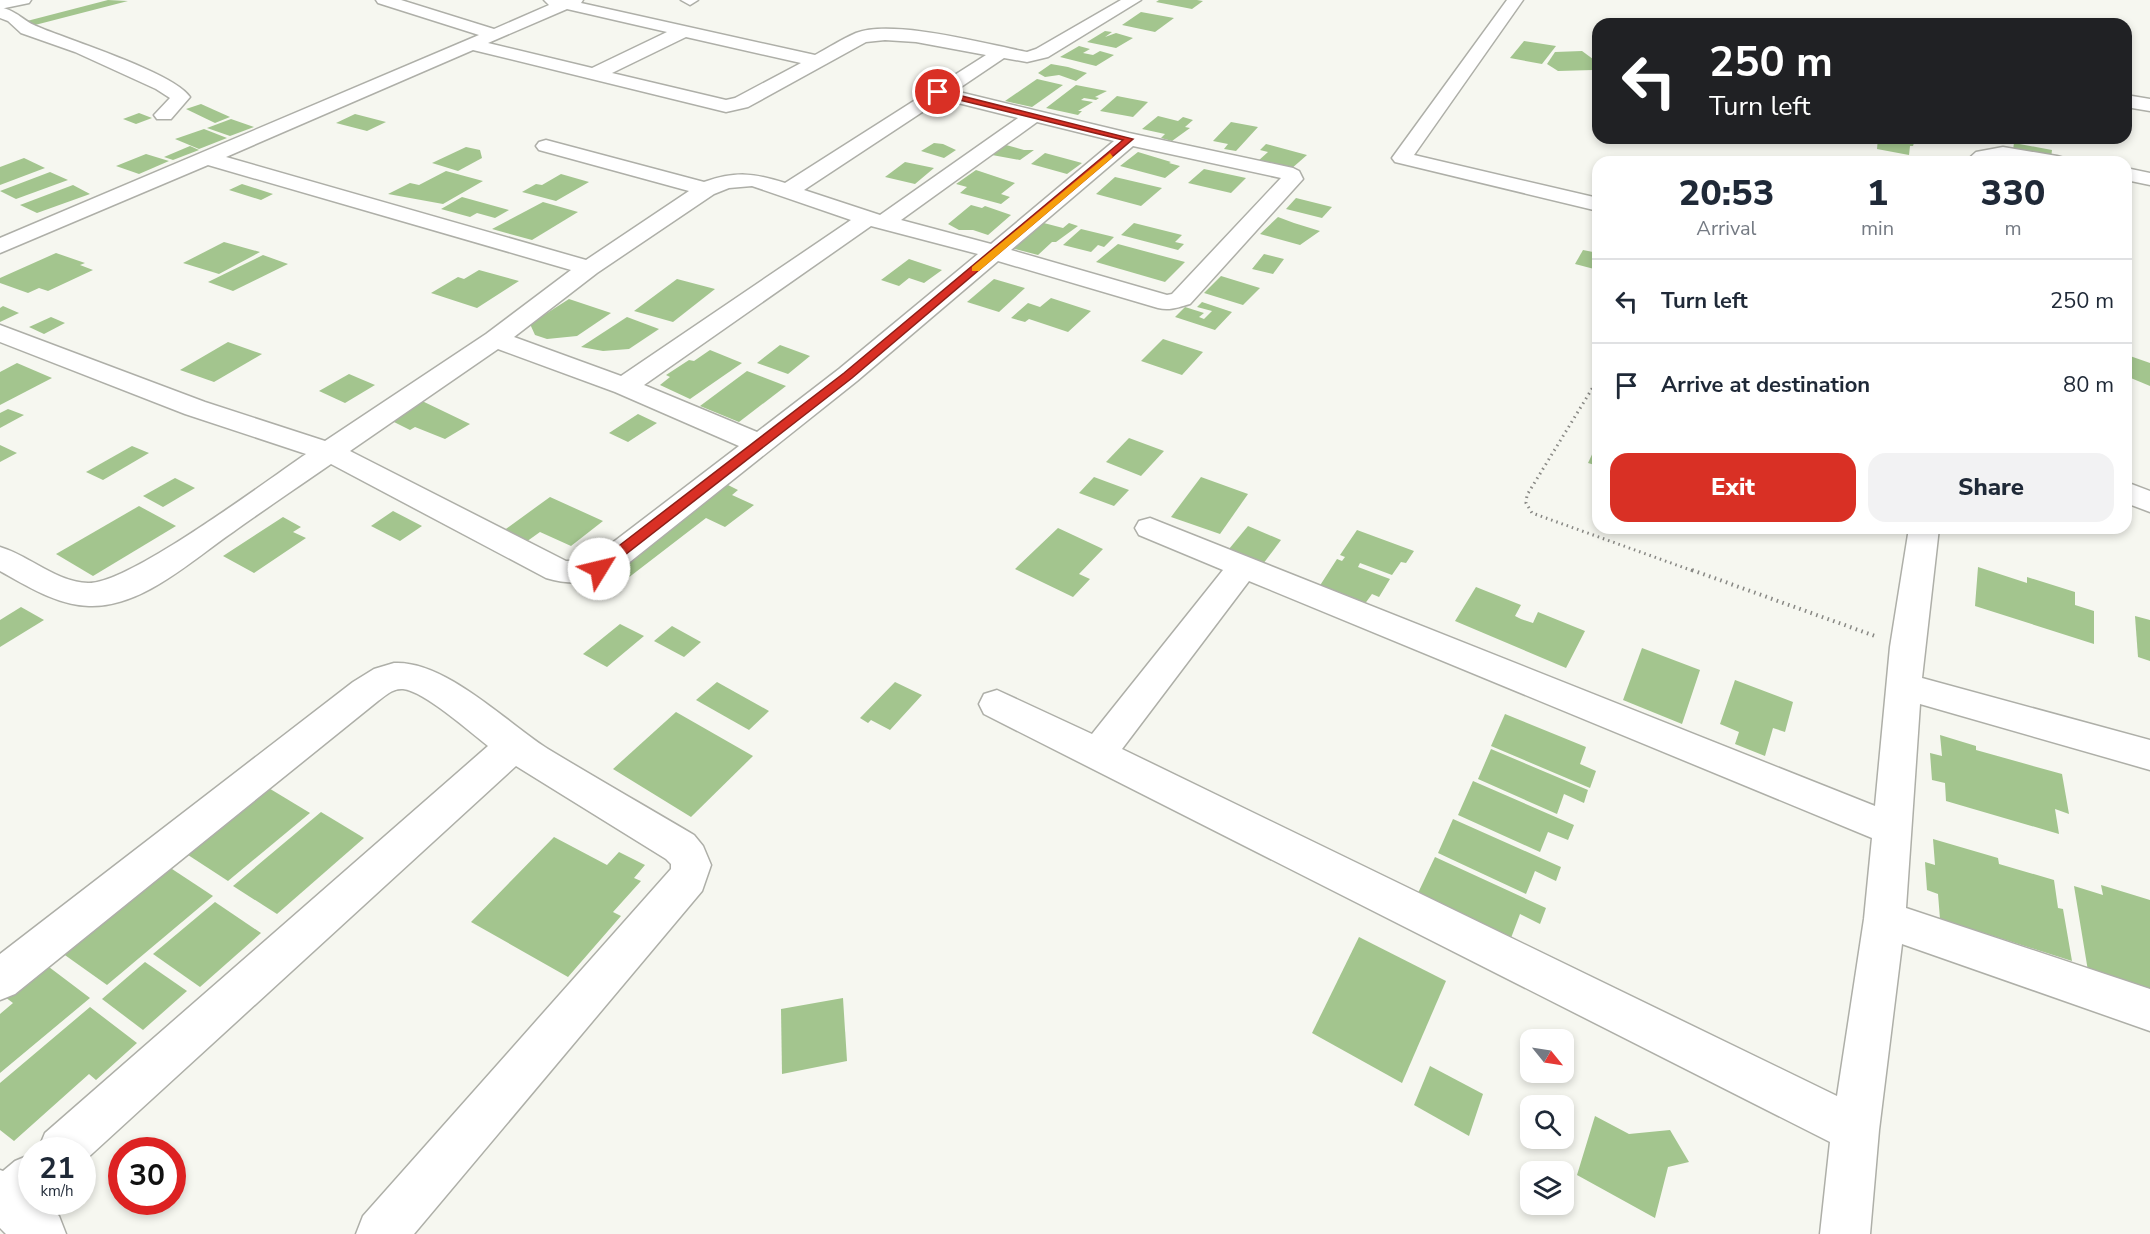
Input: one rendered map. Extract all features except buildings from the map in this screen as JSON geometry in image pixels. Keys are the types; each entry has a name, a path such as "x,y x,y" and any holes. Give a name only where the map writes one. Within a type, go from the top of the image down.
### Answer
{"street":[{"path":"0,4 23,0"},
{"path":"384,0 493,34"},
{"path":"469,44 726,106 741,103 856,39 879,35 916,37 1017,57 1036,56 1133,0"},
{"path":"1515,0 1402,158 1592,204"},
{"path":"0,246 493,34 562,2 816,61"},
{"path":"0,12 14,17 27,29 81,48 163,85 180,97 164,115"},
{"path":"593,75 684,31"},
{"path":"786,192 999,54"},
{"path":"0,558 77,593 100,594 132,584 495,339 589,268 706,189 732,180 754,180 877,220 940,236 1160,302 1176,302 1292,179 1292,175 1286,172 1032,117 938,92"},
{"path":"2132,102 2150,105"},
{"path":"624,386 1032,117"},
{"path":"0,333 195,408 329,452 557,570 568,573 599,569 848,375 1129,139"},
{"path":"1982,156 1996,145 2035,156"},
{"path":"546,146 706,189"},
{"path":"207,158 589,268"},
{"path":"2132,175 2150,179"},
{"path":"495,339 624,386 760,444"},
{"path":"2132,494 2150,502"},
{"path":"1150,528 1891,829"},
{"path":"1845,1234 1855,1130 1885,919 1905,666 1923,534"},
{"path":"1100,752 1242,567"},
{"path":"1905,666 2150,755"},
{"path":"0,980 347,706 384,680 399,676 422,682 513,745 680,847 690,856 692,868 688,879 381,1234"},
{"path":"997,704 1100,752 1855,1130"},
{"path":"76,1137 513,745"},
{"path":"1885,919 2150,1010"},
{"path":"13,1191 41,1234"}],"path":[{"path":"1592,389 1527,495 1526,503 1532,513 1905,666"}],"slow traffic":[{"path":"976,269 1110,155"}],"route":[{"path":"599,569 848,375 1129,139 1032,117 938,92"}]}
